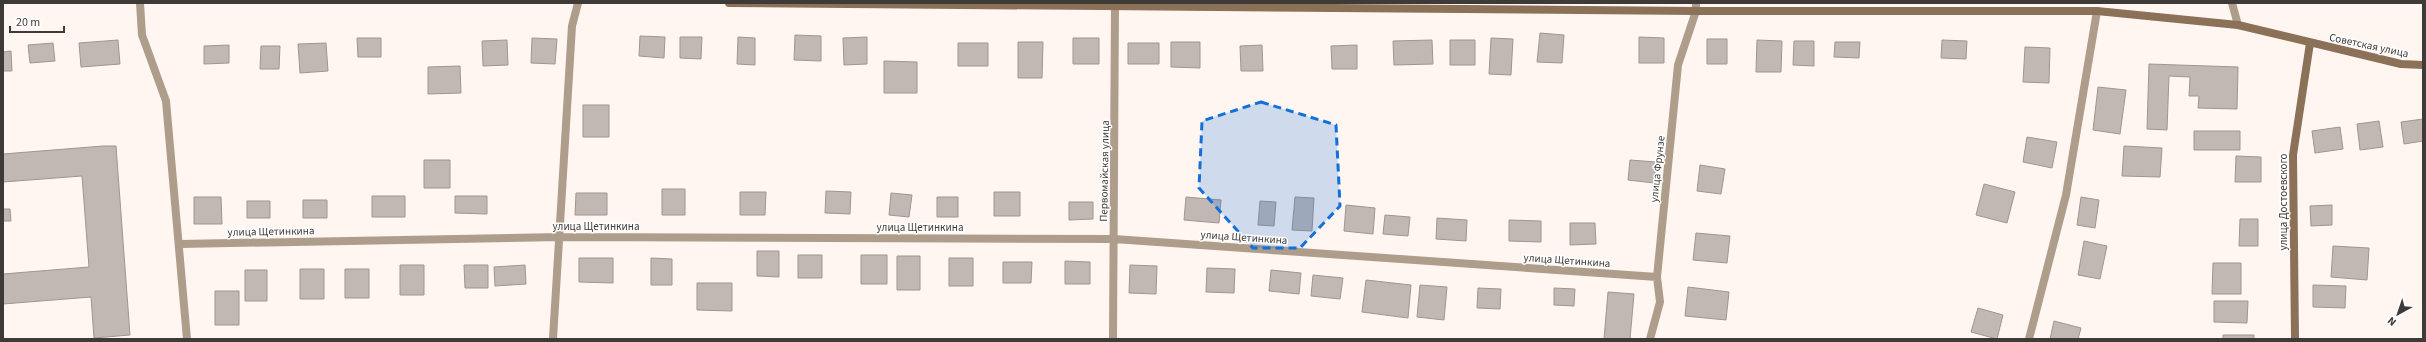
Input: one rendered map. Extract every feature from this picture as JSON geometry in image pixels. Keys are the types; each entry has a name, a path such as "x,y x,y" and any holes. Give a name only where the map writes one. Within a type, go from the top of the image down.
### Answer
{"main road":[{"name":"Советская улица","path":"729,3 1696,7 2097,11 2238,25 2401,64 2423,65"},
{"name":"улица Достоевского","path":"2295,339 2293,155 2310,43"}],"street":[{"path":"140,3 142,35 166,101 180,244 187,339"},
{"path":"553,339 572,26 578,3"},
{"path":"2232,3 2238,25"},
{"name":"Первомайская улица","path":"1112,339 1115,5"},
{"name":"улица Фрунзе","path":"1650,339 1660,302 1657,277 1678,65 1696,7"},
{"path":"2029,339 2066,195 2097,11"},
{"name":"улица Щетинкина","path":"180,244 560,237 1114,239 1657,277"}],"highlighted area":[{"path":"1261,102 1336,125 1340,206 1300,248 1253,248 1199,188 1202,121"}],"building":[{"path":"1540,33 1564,35 1562,63 1537,62"},
{"path":"795,35 821,36 821,61 794,60"},
{"path":"640,36 665,37 664,58 639,56"},
{"path":"680,37 702,37 701,59 680,58"},
{"path":"738,37 755,38 755,65 737,64"},
{"path":"867,37 867,64 844,65 843,38"},
{"path":"1639,37 1664,38 1664,63 1639,63"},
{"path":"357,38 381,38 381,57 358,57"},
{"path":"532,38 557,39 555,64 531,63"},
{"path":"1073,38 1099,38 1099,64 1073,64"},
{"path":"1491,38 1513,39 1511,75 1489,74"},
{"path":"1707,39 1727,39 1727,64 1707,64"},
{"path":"118,40 120,64 81,67 79,43"},
{"path":"507,40 508,65 483,66 482,41"},
{"path":"1432,40 1433,64 1394,65 1393,41"},
{"path":"1450,40 1475,40 1475,65 1450,65"},
{"path":"1757,40 1782,41 1781,72 1756,72"},
{"path":"1942,40 1967,41 1966,59 1941,58"},
{"path":"1794,41 1814,41 1814,66 1793,65"},
{"path":"1018,42 1043,42 1042,78 1018,78"},
{"path":"1171,42 1200,42 1200,68 1171,67"},
{"path":"1835,42 1860,42 1859,58 1834,57"},
{"path":"53,43 55,61 30,63 28,45"},
{"path":"326,43 328,71 300,73 298,44"},
{"path":"958,43 988,43 988,66 958,66"},
{"path":"1128,43 1159,43 1159,64 1128,64"},
{"path":"229,45 229,63 204,64 204,46"},
{"path":"1262,45 1263,71 1241,71 1240,46"},
{"path":"1357,45 1357,69 1332,69 1331,46"},
{"path":"261,46 280,46 279,69 260,69"},
{"path":"2025,47 2050,48 2049,83 2023,82"},
{"path":"11,51 12,71 3,71 3,52"},
{"path":"884,61 917,62 917,93 884,93"},
{"path":"2149,64 2238,67 2237,109 2198,108 2199,96 2189,96 2190,77 2169,76 2167,130 2147,129"},
{"path":"460,66 461,93 428,94 428,67"},
{"path":"2098,87 2126,90 2120,134 2093,130"},
{"path":"583,105 609,105 609,137 583,137"},
{"path":"2423,119 2423,141 2404,144 2401,122"},
{"path":"2379,121 2383,147 2360,150 2357,124"},
{"path":"2340,127 2343,149 2315,153 2312,131"},
{"path":"2194,131 2240,131 2240,150 2194,150"},
{"path":"2027,137 2057,142 2052,168 2023,162"},
{"path":"116,146 130,335 94,338 91,297 3,304 3,274 89,267 82,176 3,182 3,154"},
{"path":"2124,146 2162,148 2160,177 2122,176"},
{"path":"2236,156 2261,157 2261,182 2235,182"},
{"path":"424,160 450,160 450,188 424,188"},
{"path":"1630,160 1656,162 1654,183 1628,180"},
{"path":"1700,165 1725,169 1721,194 1697,191"},
{"path":"1984,184 2015,192 2007,223 1976,215"},
{"path":"662,189 685,189 685,215 662,215"},
{"path":"826,191 851,192 850,214 825,213"},
{"path":"740,192 766,192 765,215 740,215"},
{"path":"994,192 1020,192 1020,216 994,216"},
{"path":"576,193 607,193 607,215 575,215"},
{"path":"891,193 912,195 909,217 889,215"},
{"path":"372,196 405,196 405,217 372,217"},
{"path":"455,196 487,196 487,214 455,213"},
{"path":"194,197 221,197 222,224 194,224"},
{"path":"937,197 958,197 958,217 937,217"},
{"path":"1186,197 1221,200 1219,223 1184,220"},
{"path":"1295,197 1314,198 1312,231 1292,230"},
{"path":"2081,197 2099,200 2095,228 2077,225"},
{"path":"303,200 327,200 327,218 303,218"},
{"path":"247,201 270,201 270,218 247,218"},
{"path":"1260,201 1276,202 1274,226 1258,225"},
{"path":"1069,202 1093,202 1093,219 1069,220"},
{"path":"1346,205 1375,208 1373,234 1344,231"},
{"path":"2332,205 2332,225 2311,226 2310,206"},
{"path":"3,209 10,209 11,221 3,221"},
{"path":"1385,215 1410,217 1408,236 1383,234"},
{"path":"1437,218 1467,220 1466,241 1436,239"},
{"path":"2240,219 2258,219 2258,246 2239,246"},
{"path":"1509,220 1541,221 1541,242 1509,241"},
{"path":"1570,223 1595,223 1596,244 1570,245"},
{"path":"1696,233 1730,236 1727,263 1693,260"},
{"path":"2084,241 2107,246 2100,279 2078,275"},
{"path":"2333,246 2369,248 2367,280 2331,277"},
{"path":"757,251 779,251 779,277 757,276"},
{"path":"798,255 822,255 822,278 798,278"},
{"path":"861,255 887,255 887,284 861,284"},
{"path":"897,256 920,256 920,290 897,290"},
{"path":"579,258 613,258 613,283 579,282"},
{"path":"651,258 672,259 672,285 651,285"},
{"path":"949,258 973,258 973,286 949,286"},
{"path":"1065,261 1090,262 1090,284 1065,284"},
{"path":"1003,262 1032,262 1031,283 1003,283"},
{"path":"2213,263 2241,263 2241,294 2212,294"},
{"path":"400,265 424,265 424,295 400,295"},
{"path":"464,265 488,265 488,288 465,288"},
{"path":"525,265 526,284 495,286 494,267"},
{"path":"1130,265 1157,266 1156,294 1129,293"},
{"path":"1207,268 1235,269 1234,293 1206,292"},
{"path":"300,269 324,269 324,299 300,299"},
{"path":"345,269 369,269 369,298 345,298"},
{"path":"245,270 267,270 267,301 245,301"},
{"path":"1271,270 1301,273 1299,294 1269,291"},
{"path":"1313,275 1343,278 1340,299 1311,296"},
{"path":"1366,280 1411,285 1408,318 1362,312"},
{"path":"697,283 732,283 732,311 697,310"},
{"path":"1420,285 1447,287 1444,320 1417,317"},
{"path":"2313,285 2346,286 2345,308 2313,307"},
{"path":"1688,287 1729,292 1726,320 1685,316"},
{"path":"1478,288 1501,289 1500,309 1477,308"},
{"path":"1554,288 1575,289 1574,306 1554,305"},
{"path":"215,291 239,291 239,325 215,325"},
{"path":"1608,292 1634,294 1630,339 1604,339"},
{"path":"2214,301 2248,301 2247,323 2214,322"},
{"path":"1978,308 2003,315 1997,339 1971,332"},
{"path":"2054,321 2081,328 2078,339 2050,339"},
{"path":"2223,335 2254,335 2254,339 2223,339"}]}
